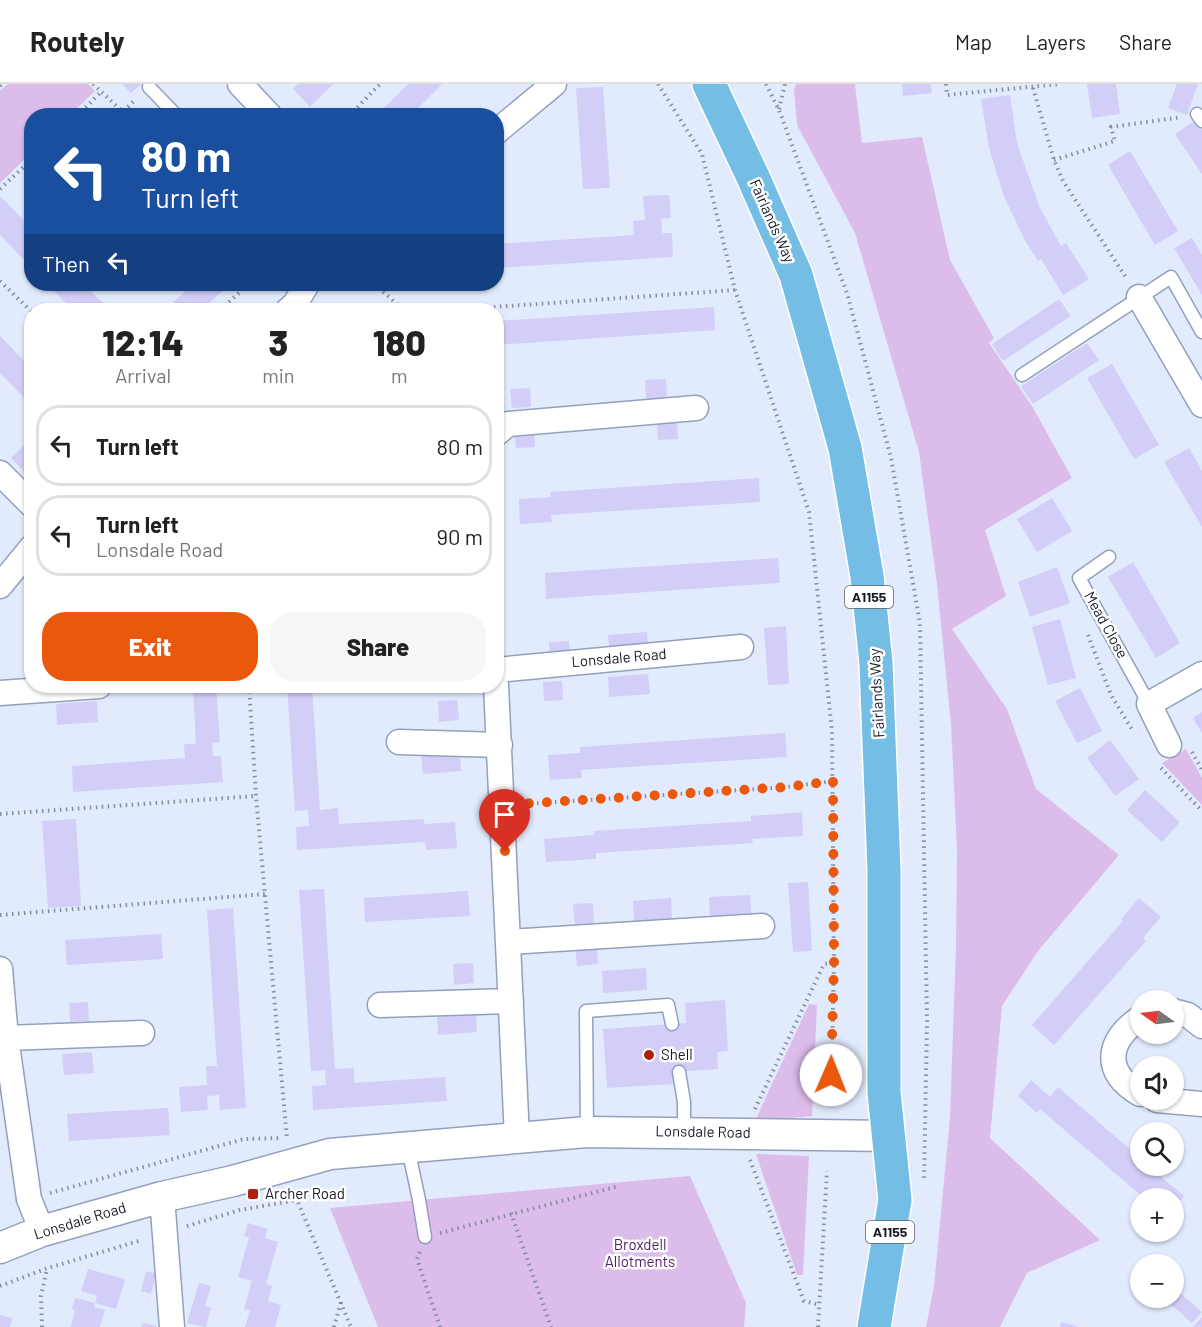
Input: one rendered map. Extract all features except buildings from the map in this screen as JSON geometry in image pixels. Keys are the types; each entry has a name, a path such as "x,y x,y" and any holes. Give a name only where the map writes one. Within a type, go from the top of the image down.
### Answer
{"main road":[{"name":"Fairlands Way","path":"709,84 796,274 845,448 865,564 876,663 884,870 884,1092 895,1200 874,1327"}],"street":[{"path":"240,84 261,108"},
{"path":"504,125 554,84"},
{"path":"1139,297 1202,405"},
{"path":"504,427 508,424 696,408"},
{"path":"0,473 24,497"},
{"path":"0,586 24,557"},
{"name":"Lonsdale Road","path":"504,669 741,647"},
{"path":"1149,705 1202,674"},
{"path":"0,693 24,691"},
{"path":"497,693 517,1138"},
{"name":"Mead Close","path":"1149,705 1169,745"},
{"path":"399,742 500,745"},
{"path":"509,942 762,926"},
{"path":"0,969 6,1038 29,1199 42,1231"},
{"path":"380,1005 511,1001"},
{"path":"1184,1014 1202,1026"},
{"path":"1130,1025 1114,1050 1113,1065 1118,1077 1130,1088"},
{"path":"6,1038 142,1033"},
{"path":"1184,1102 1202,1104"},
{"name":"Lonsdale Road","path":"0,1248 42,1231 162,1197 233,1181 330,1154 587,1132 890,1136"},
{"path":"162,1197 172,1327"}],"lane":[{"path":"149,87 169,108"},
{"path":"1022,375 1171,278 1202,332"},
{"name":"Mead Close","path":"1109,557 1079,578 1149,705"},
{"path":"587,1132 586,1011 668,1005 672,1024"},
{"path":"679,1072 684,1102 684,1132"},
{"path":"407,1147 425,1237"}],"path":[{"path":"93,84 119,108"},
{"path":"357,108 380,84"},
{"path":"658,84 702,154 735,290 809,512 832,731 834,963 831,1098"},
{"path":"779,110 785,84"},
{"path":"946,84 947,95 1060,84"},
{"path":"127,108 149,87"},
{"path":"1033,88 1054,160 1063,181 1139,297"},
{"path":"85,108 101,92"},
{"path":"1054,160 1115,141 1111,127 1200,117"},
{"path":"0,189 24,167"},
{"path":"0,281 24,304"},
{"path":"504,306 735,290"},
{"path":"228,303 241,291"},
{"path":"382,291 396,303"},
{"path":"249,693 256,796 287,1145"},
{"path":"503,805 787,787 833,781"},
{"path":"0,814 256,796"},
{"path":"0,915 265,894"},
{"path":"818,1327 827,1171"},
{"path":"440,1327 417,1259 425,1237 620,1186"},
{"path":"296,1191 297,1200 351,1327"},
{"path":"0,1286 48,1268 240,1210 297,1200"},
{"path":"511,1213 550,1327"},
{"path":"42,1327 41,1296 48,1268"},
{"path":"334,1327 341,1302"}],"green space":[{"path":"8,84 88,84 95,91 77,108 24,108 24,160 0,183 0,91"},
{"path":"796,84 855,84 862,143 922,137 950,260 994,338 989,343 1032,406 1072,478 985,530 1006,596 952,629 1007,709 1036,789 1119,855 1038,951 1002,1006 990,1138 1100,1240 1027,1273 1000,1327 926,1327 934,1286 950,1118 956,947 957,849 951,724 937,584 919,452 855,233 797,125 794,90"},
{"path":"1186,749 1202,778 1202,805 1162,763"},
{"path":"809,1004 817,1005 812,1116 755,1121"},
{"path":"756,1154 809,1156 803,1275 797,1275"},
{"name":"Broxdell Allotments","path":"690,1176 746,1303 744,1327 378,1327 330,1208"}],"place":[{"name":"Shell","path":"649,1055"},
{"name":"Archer Road","path":"253,1194"}],"route":[{"path":"505,851 503,805 787,787 833,781 834,963 831,1075"}]}
